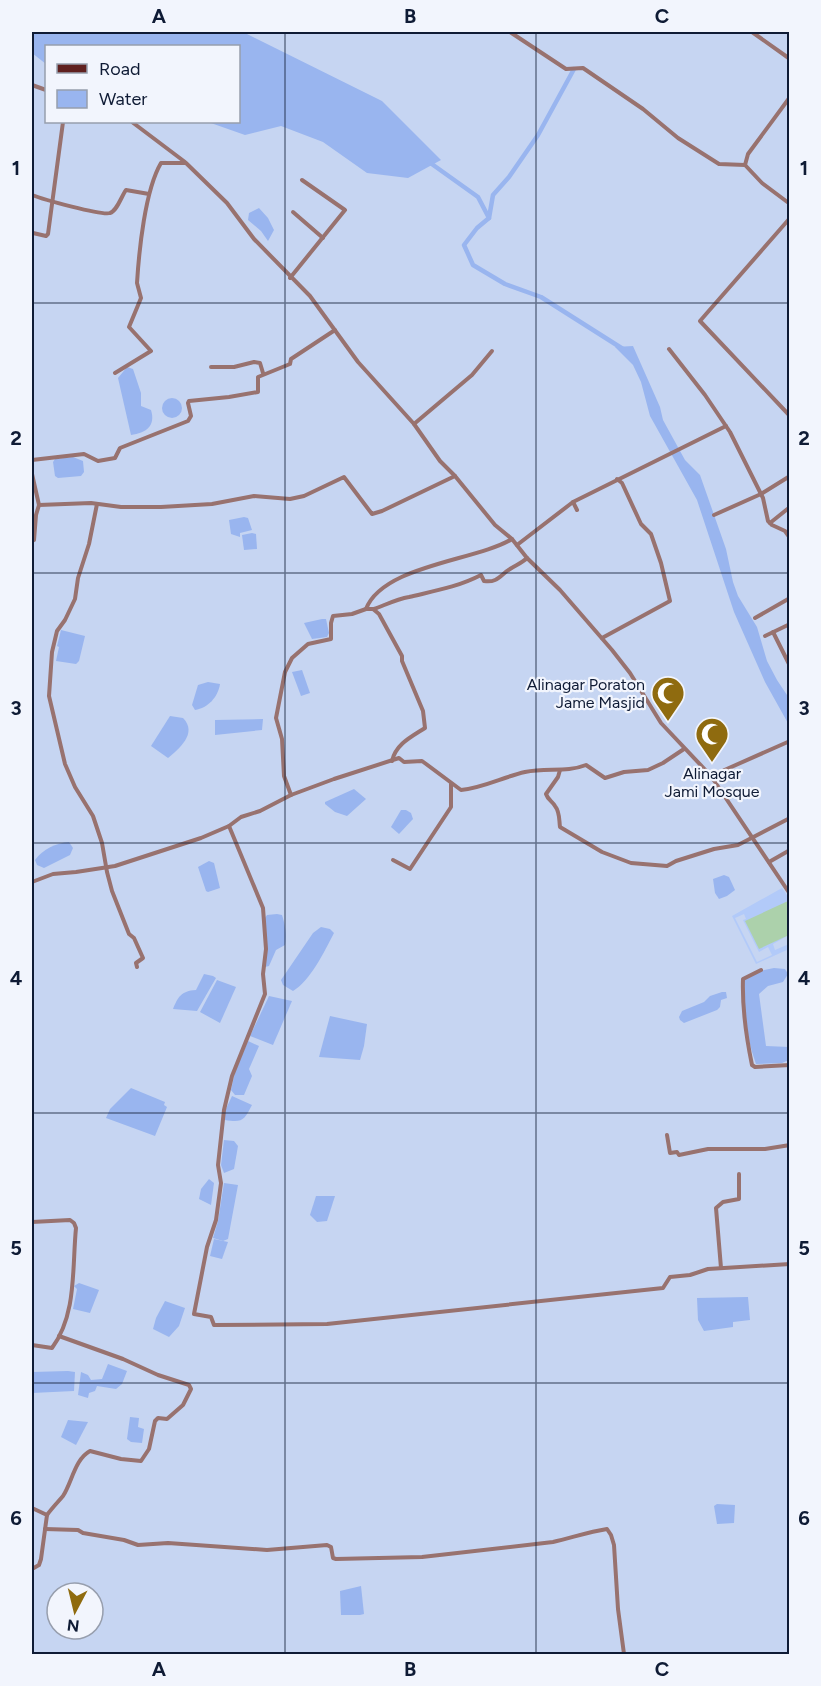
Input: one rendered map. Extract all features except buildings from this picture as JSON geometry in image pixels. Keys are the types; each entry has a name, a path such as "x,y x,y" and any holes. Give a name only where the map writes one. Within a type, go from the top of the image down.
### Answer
{"main road":[{"path":"789,1457 789,1479"}],"street":[{"path":"510,32 566,69 583,68 643,109 678,138 719,164 745,165 762,183 789,204"},
{"path":"752,32 789,58"},
{"path":"745,165 748,154 789,97"},
{"path":"33,233 46,236 48,234 63,123"},
{"path":"133,123 186,163 227,203 254,239 310,296 358,362 414,424 440,461 495,525 512,539 602,638 630,673 661,723 711,776 789,894"},
{"path":"115,373 151,351 129,327 141,298 137,283 149,194 161,164 186,163"},
{"path":"290,278 345,210 302,180"},
{"path":"32,195 52,202 109,214 113,212 127,189 149,194"},
{"path":"293,212 322,238"},
{"path":"789,218 700,321 789,416"},
{"path":"32,460 84,454 98,461 115,458 120,448 188,421 191,416 189,400 258,392 258,377 263,373 290,364 291,359 335,330"},
{"path":"669,349 726,426 761,494 766,518 770,523 785,531 789,538"},
{"path":"414,424 472,375 492,351"},
{"path":"211,367 234,367 254,362 261,363 263,373"},
{"path":"517,545 573,502 726,426"},
{"path":"32,474 39,505 32,541"},
{"path":"39,505 97,504 121,507 161,507 212,504 254,496 290,499 304,496 344,477 372,514 455,476"},
{"path":"714,515 761,494 789,476"},
{"path":"602,638 669,601 661,563 651,534 641,524 622,483 617,479"},
{"path":"573,502 577,510"},
{"path":"97,504 89,544 78,578 75,599 57,631 52,652 48,696 65,764 75,787 93,816 102,843 112,891 129,934 134,938 143,958 136,963 137,968"},
{"path":"770,523 789,507"},
{"path":"366,609 369,601 380,591 410,574 444,561 498,548 512,539"},
{"path":"291,795 284,776 282,739 276,718 285,672 292,658 308,644 331,639 333,616 352,614 408,597 430,594 482,576 484,581 488,582 501,578 507,570 527,558"},
{"path":"755,618 789,598"},
{"path":"373,609 379,614 402,656 423,711 425,728 397,748 392,761"},
{"path":"765,636 789,624"},
{"path":"773,632 789,666"},
{"path":"783,652 789,649"},
{"path":"711,776 789,741"},
{"path":"32,882 53,874 76,873 106,867 201,838 291,795 399,758 404,762 420,760 459,790 465,790 527,772 560,771 588,765 608,778 624,772 648,770 684,749"},
{"path":"560,771 546,794 560,816 560,827 603,852 631,863 667,866 714,849 738,845 789,818"},
{"path":"393,860 410,869 451,807 452,783"},
{"path":"229,826 263,908 266,949 265,994 232,1076 224,1110 218,1165 221,1184 216,1220 207,1247 194,1314 213,1318 212,1324 214,1325 327,1324 663,1288 670,1277 721,1268 789,1264"},
{"path":"769,862 789,850"},
{"path":"761,970 743,979 745,1033 752,1065 755,1067 789,1065"},
{"path":"666,1134 670,1153 677,1152 679,1155 708,1149 765,1149 789,1145"},
{"path":"721,1268 716,1208 723,1202 739,1199 739,1174"},
{"path":"32,1222 70,1220 76,1228 70,1307 52,1348 32,1345"},
{"path":"32,1569 39,1565 47,1515 63,1496 81,1459 90,1451 121,1459 141,1461 149,1449 155,1421 158,1418 167,1419 183,1405 191,1389 189,1385 59,1336"},
{"path":"32,1508 47,1515"},
{"path":"45,1528 78,1530 138,1545 168,1543 267,1550 327,1545 331,1547 333,1558 336,1559 422,1557 553,1542 607,1529 614,1545 618,1609 624,1654"}],"shaded area":[{"path":"782,888 789,898 789,903 787,901 759,948 789,935 773,944 775,950 789,944 789,949 756,964 732,916","holes":["744,914 746,919 743,920 759,952 768,947 772,955 757,962 735,918"]}],"green space":[{"path":"788,901 789,935 759,949 745,921"}],"water":[{"path":"32,32 243,32 382,101 441,160 408,178 367,173 323,142 281,126 245,135 211,123 240,123 240,45 45,45 45,63 32,53"},
{"path":"259,208 268,218 274,230 268,241 261,231 248,220 249,213"},
{"path":"633,346 660,407 663,420 685,460 700,475 726,549 738,596 757,627 767,661 789,698 789,725 765,682 734,612 697,500 650,416 641,382 633,365 615,347"},
{"path":"127,367 133,369 141,393 141,406 151,410 152,416 149,428 131,435 118,378"},
{"path":"168,398 176,398 182,404 182,412 176,418 168,418 162,412 162,404"},
{"path":"73,457 83,461 84,472 81,476 58,478 55,476 53,462 55,459"},
{"path":"248,518 252,530 240,533 240,537 231,534 229,520"},
{"path":"256,534 257,549 244,550 242,535"},
{"path":"326,619 329,633 327,637 312,639 304,623"},
{"path":"61,630 85,636 79,661 76,664 56,661"},
{"path":"302,670 310,693 301,696 292,672"},
{"path":"208,682 220,684 217,693 212,701 195,710 192,705 198,685"},
{"path":"170,716 183,718 189,729 185,740 168,758 151,746"},
{"path":"263,719 262,730 215,735 215,720"},
{"path":"354,789 366,799 347,816 335,812 325,804 325,802"},
{"path":"401,810 411,813 413,819 399,834 391,827"},
{"path":"69,842 73,848 70,855 44,868 37,865 35,860 46,850"},
{"path":"209,861 214,863 220,888 208,892 198,867"},
{"path":"724,875 729,877 735,890 719,899 715,893 713,879"},
{"path":"267,915 282,915 284,922 285,945 276,950 269,966 265,967 265,918"},
{"path":"321,927 330,929 334,933 311,973 293,991 283,985 281,980 313,933"},
{"path":"774,968 785,969 788,974 783,982 768,986 759,994 766,1046 789,1047 789,1060 782,1063 756,1064 746,1022 744,979 760,971"},
{"path":"204,974 216,978 197,1011 173,1009 181,995 196,990"},
{"path":"217,980 236,987 220,1023 200,1012"},
{"path":"726,992 727,998 721,1000 717,1010 684,1023 680,1020 682,1011"},
{"path":"269,996 292,1001 273,1045 250,1036"},
{"path":"330,1016 367,1024 360,1060 319,1057"},
{"path":"248,1041 259,1046 249,1069 252,1076 244,1095 235,1095 231,1090 235,1072"},
{"path":"131,1088 165,1102 164,1105 167,1107 155,1136 106,1118 110,1109"},
{"path":"232,1096 252,1105 245,1117 239,1121 225,1120 225,1111"},
{"path":"224,1140 234,1141 238,1146 234,1169 224,1173 221,1165"},
{"path":"209,1179 214,1183 211,1205 199,1199 201,1189"},
{"path":"224,1183 238,1185 228,1239 223,1241 213,1238"},
{"path":"316,1196 335,1196 327,1221 317,1222 310,1215"},
{"path":"214,1239 228,1242 222,1259 210,1256"},
{"path":"79,1283 99,1290 90,1313 73,1309 77,1289 74,1286"},
{"path":"748,1297 750,1320 733,1322 733,1327 704,1331 698,1320 697,1298"},
{"path":"165,1301 185,1308 179,1326 169,1337 153,1329"},
{"path":"108,1364 127,1371 122,1384 116,1389 97,1386 95,1391 89,1393 88,1398 78,1395 81,1372 88,1375 91,1380 102,1379"},
{"path":"32,1372 75,1372 74,1391 32,1393"},
{"path":"130,1417 139,1418 138,1427 144,1429 142,1443 131,1442 127,1439"},
{"path":"68,1420 88,1422 76,1445 61,1437"},
{"path":"717,1504 735,1505 734,1523 717,1524 714,1506"},
{"path":"361,1586 364,1614 341,1615 340,1591"}],"waterway":[{"path":"574,69 538,135 509,177 493,195 489,218 477,228 464,245 473,265 505,284 541,297 623,349"},
{"path":"429,162 478,197 489,218"}],"place":[{"name":"Alinagar Poraton Jame Masjid","path":"668,722"},
{"name":"Alinagar Jami Mosque","path":"712,763"}]}
